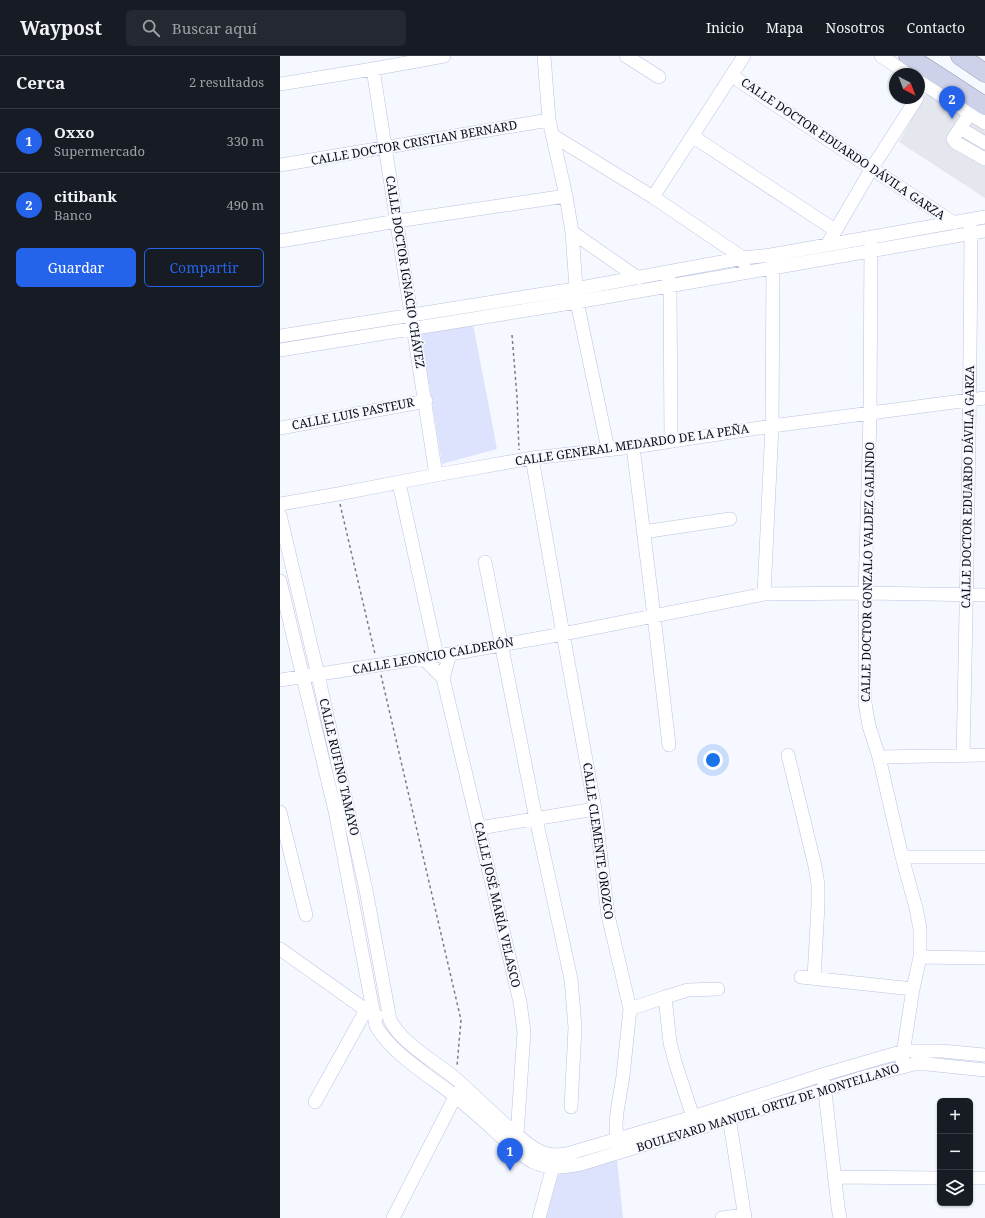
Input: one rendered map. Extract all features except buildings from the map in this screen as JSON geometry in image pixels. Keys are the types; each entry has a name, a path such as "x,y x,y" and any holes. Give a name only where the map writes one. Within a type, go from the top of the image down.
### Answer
{"highway":[{"path":"908,56 977,110"},
{"path":"960,56 985,73"}],"street":[{"path":"280,84 444,56"},
{"path":"544,56 549,120 566,196 572,232 576,296 608,449"},
{"path":"626,56 659,77"},
{"path":"653,197 744,56"},
{"path":"881,56 899,68"},
{"name":"CALLE DOCTOR IGNACIO CHÁVEZ","path":"373,69 413,328 426,401 436,475"},
{"name":"CALLE DOCTOR EDUARDO DÁVILA GARZA","path":"732,76 954,222"},
{"path":"925,89 977,110 985,123"},
{"path":"827,245 872,168 913,104"},
{"path":"977,110 954,136 954,141 985,159"},
{"name":"CALLE DOCTOR CRISTIAN BERNARD","path":"280,165 549,120"},
{"path":"960,128 985,143"},
{"path":"552,135 653,197 743,258 745,272"},
{"path":"692,136 835,230"},
{"path":"280,241 397,221 566,196"},
{"path":"280,350 413,328 576,296 638,278 743,258 772,261 872,250 970,226 985,217"},
{"path":"280,336 411,315 670,286 745,272 772,261 827,245 954,222 985,230"},
{"name":"CALLE DOCTOR EDUARDO DÁVILA GARZA","path":"963,755 970,400 970,226"},
{"path":"572,232 638,278"},
{"name":"CALLE DOCTOR GONZALO VALDEZ GALINDO","path":"871,237 870,414 865,593 865,703 869,726 879,757 920,929 920,957 900,1067"},
{"path":"764,594 772,426 772,261"},
{"path":"668,273 670,286 671,441"},
{"name":"CALLE GENERAL MEDARDO DE LA PEÑA","path":"280,504 526,459 633,447 772,426 985,398"},
{"name":"CALLE LUIS PASTEUR","path":"280,428 426,401"},
{"path":"633,447 669,745"},
{"name":"CALLE CLEMENTE OROZCO","path":"526,459 562,634 595,809 608,915 630,1008 616,1124 618,1153"},
{"name":"CALLE JOSÉ MARÍA VELASCO","path":"399,483 443,655 443,678 520,1002 524,1032 517,1135"},
{"name":"CALLE RUFINO TAMAYO","path":"280,515 318,675 366,890 390,1020"},
{"path":"643,532 730,519"},
{"path":"485,562 536,819 571,979 575,1027 571,1107"},
{"name":"CALLE RUFINO TAMAYO","path":"280,581 336,815 356,914 370,1012 376,1026 391,1047 455,1097 526,1158 541,1165 554,1161"},
{"name":"CALLE LEONCIO CALDERÓN","path":"280,680 378,666 501,645 764,594 865,593 985,595"},
{"path":"423,658 443,678"},
{"path":"788,755 818,885 814,978"},
{"path":"879,757 985,755"},
{"path":"479,828 595,809"},
{"path":"280,812 306,915"},
{"path":"902,857 985,857"},
{"path":"280,949 370,1012 390,1020 394,1028 402,1037 460,1082 517,1135 533,1148 545,1154 554,1161 539,1218"},
{"path":"920,957 985,958"},
{"path":"801,977 913,989"},
{"path":"630,1008 688,990 718,988"},
{"path":"665,996 670,1043 693,1117"},
{"path":"315,1102 370,1012"},
{"name":"BOULEVARD MANUEL ORTIZ DE MONTELLANO","path":"554,1161 570,1153 693,1117 727,1105 904,1051 942,1050 985,1055"},
{"name":"BOULEVARD MANUEL ORTIZ DE MONTELLANO","path":"554,1161 570,1166 914,1064 985,1070"},
{"path":"822,1076 825,1090 840,1218"},
{"path":"393,1218 455,1097 460,1082"},
{"path":"722,1218 745,1216 727,1105"},
{"path":"834,1177 937,1178"},
{"path":"973,1178 985,1178"}],"path":[{"path":"512,335 517,397 526,459"},
{"path":"338,494 461,1020 460,1082"}],"shaded area":[{"path":"926,93 985,131 985,198 899,142 920,104 925,104"},
{"path":"473,324 497,449 442,464 421,333"},
{"path":"617,1159 623,1218 546,1218 558,1175"}],"place":[{"name":"citibank","path":"952,119"},
{"name":"Oxxo","path":"510,1171"}]}
